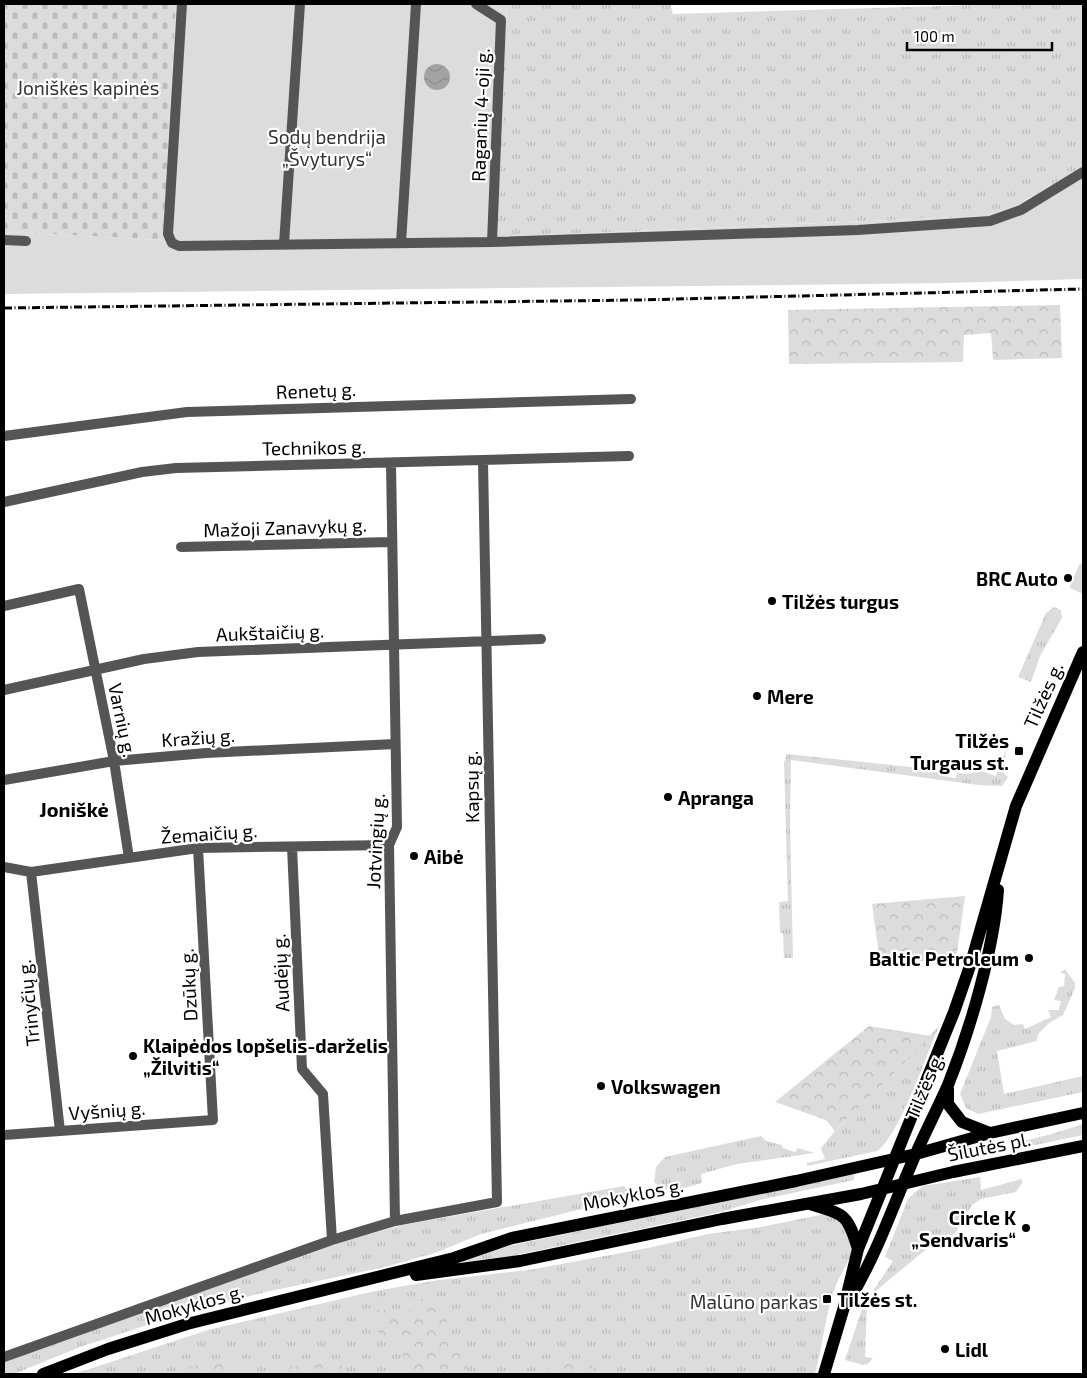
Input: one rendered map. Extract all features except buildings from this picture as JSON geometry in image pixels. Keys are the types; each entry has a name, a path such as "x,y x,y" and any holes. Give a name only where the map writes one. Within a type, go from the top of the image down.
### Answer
{"main road":[{"name":"Tilžės g.","path":"824,1374 844,1307 858,1250 954,1012 1000,868 1016,806 1083,652"},
{"name":"Tilžės g.","path":"844,1307 871,1262 902,1185 948,1084 989,952 997,913 1000,868"},
{"path":"948,1084 948,1104 962,1122 990,1133"},
{"name":"Šilutės pl.","path":"916,1154 990,1133 1083,1113"},
{"name":"Šilutės pl.","path":"902,1185 953,1172 1083,1146"},
{"name":"Mokyklos g.","path":"43,1374 108,1349 187,1324 266,1303 360,1283 454,1258 512,1238 796,1181 916,1154"},
{"name":"Mokyklos g.","path":"360,1283 520,1261 902,1185"},
{"path":"807,1203 838,1212 844,1217 851,1226 858,1250"}],"street":[{"path":"182,4 168,234 172,243 179,246 492,242 858,230 990,221 1022,210 1083,172"},
{"path":"284,244 300,4"},
{"path":"401,243 416,4"},
{"name":"Raganių 4-oji g.","path":"476,4 501,20 492,242"},
{"path":"4,240 26,241"},
{"name":"Renetų g.","path":"4,436 187,412 631,399"},
{"name":"Technikos g.","path":"4,502 142,472 176,468 629,456"},
{"name":"Kapsų g.","path":"395,1221 497,1202 483,460"},
{"name":"Jotvingių g.","path":"391,463 397,827 389,845 395,1221"},
{"name":"Mažoji Zanavykų g.","path":"181,547 391,542"},
{"name":"Varnių g.","path":"4,606 80,589 114,761 129,858"},
{"name":"Aukštaičių g.","path":"4,690 144,659 198,652 394,646 541,638"},
{"name":"Kražių g.","path":"4,780 114,761 206,752 395,744"},
{"name":"Žemaičių g.","path":"4,867 31,872 198,848 389,845"},
{"name":"Audėjų g.","path":"292,847 302,1069 323,1094 332,1240"},
{"name":"Dzūkų g.","path":"198,848 213,1120"},
{"name":"Trinyčių g.","path":"31,872 60,1130"},
{"name":"Vyšnių g.","path":"4,1135 213,1120"},
{"path":"4,1357 332,1240 395,1221"}],"green space":[{"name":"Joniškės kapinės","path":"4,4 176,4 163,240 4,232"},
{"name":"Sodų bendrija „Švyturys“","path":"176,4 507,4 494,237 983,216 1013,207 1083,167 1083,279 946,283 4,294 4,232 163,240"},
{"path":"507,4 670,4 673,14 1012,4 1083,4 1083,167 1013,207 983,216 494,237"},
{"path":"1060,305 1062,358 993,360 991,333 964,335 963,362 789,364 788,310"},
{"path":"1080,563 1083,565 1083,594 1070,588"},
{"path":"1054,607 1061,610 1062,618 1040,656 1031,682 1018,677 1046,613"},
{"path":"1006,749 1004,774 1008,777 1002,786 979,785 791,760 790,824 793,958 784,958 783,933 780,933 779,902 788,901 784,763 787,754 948,771 947,777 956,778 957,773 970,774 978,770 996,776"},
{"path":"965,896 955,967 879,954 872,904"},
{"path":"1065,969 1075,983 1075,988 1063,1015 1049,1023 1038,1034 1037,1041 997,1051 1004,1094 1083,1076 1083,1092 978,1114 966,1108 960,1094 991,1017 992,1007 999,1005 1005,1019 1014,1025 1023,1024 1025,1029 1051,1017 1048,1010 1059,1010 1061,1001 1054,1000 1059,987 1064,986 1065,974 1060,973"},
{"path":"869,1026 931,1036 835,1131 826,1120 775,1102"},
{"path":"939,1026 903,1112 885,1143 877,1151 807,1166 807,1163 825,1159 821,1148 835,1131"},
{"path":"1083,1124 1083,1135 1021,1148 1020,1142"},
{"path":"761,1136 766,1141 782,1145 783,1148 795,1152 798,1148 815,1153 737,1164 701,1174 702,1183 683,1188 665,1189 654,1182 656,1167 665,1157"},
{"path":"854,1173 854,1180 760,1200 721,1212 511,1256 463,1262 462,1259 499,1248"},
{"path":"980,1177 981,1190 1022,1179 1022,1183 1016,1192 981,1199 972,1205 956,1232 941,1247 936,1241 871,1295 874,1305 867,1307 865,1357 873,1358 868,1364 863,1365 845,1360 863,1306 893,1261 885,1257 908,1199 923,1186"},
{"path":"624,1186 628,1191 628,1196 618,1200 481,1234 435,1253 385,1267 270,1291 184,1313 80,1347 14,1374 4,1374 4,1362 342,1242 402,1225"},
{"name":"Malūno parkas","path":"825,1214 838,1220 845,1226 850,1234 853,1245 850,1257 832,1296 815,1374 74,1374 208,1330 375,1291 439,1280 529,1270 648,1248 708,1234 761,1227"},
{"path":"429,1298 439,1304 446,1317 449,1336 466,1364 466,1374 405,1374 403,1353 399,1345 377,1331 374,1325 371,1316 376,1310 385,1310 394,1316 406,1315 421,1299"},
{"path":"329,1360 342,1365 341,1374 167,1374 200,1364 226,1364 249,1373 266,1373"},
{"path":"581,1360 592,1365 596,1374 530,1374 563,1362"}],"water":[{"path":"437,64 446,68 450,77 446,86 437,90 428,86 424,77 428,68"}],"railway":[{"path":"4,308 637,300 1083,289"}],"place":[{"name":"BRC Auto","path":"1068,578"},
{"name":"Tilžės turgus","path":"772,601"},
{"name":"Mere","path":"757,696"},
{"name":"Tilžės Turgaus st.","path":"1019,751"},
{"name":"Apranga","path":"668,797"},
{"name":"Aibė","path":"414,856"},
{"name":"Baltic Petroleum","path":"1029,958"},
{"name":"Klaipėdos lopšelis-darželis „Žilvitis“","path":"133,1056"},
{"name":"Volkswagen","path":"601,1086"},
{"name":"Circle K „Sendvaris“","path":"1026,1228"},
{"name":"Tilžės st.","path":"827,1299"},
{"name":"Lidl","path":"945,1349"}],"district":[{"name":"Joniškė","path":"74,809"}]}
